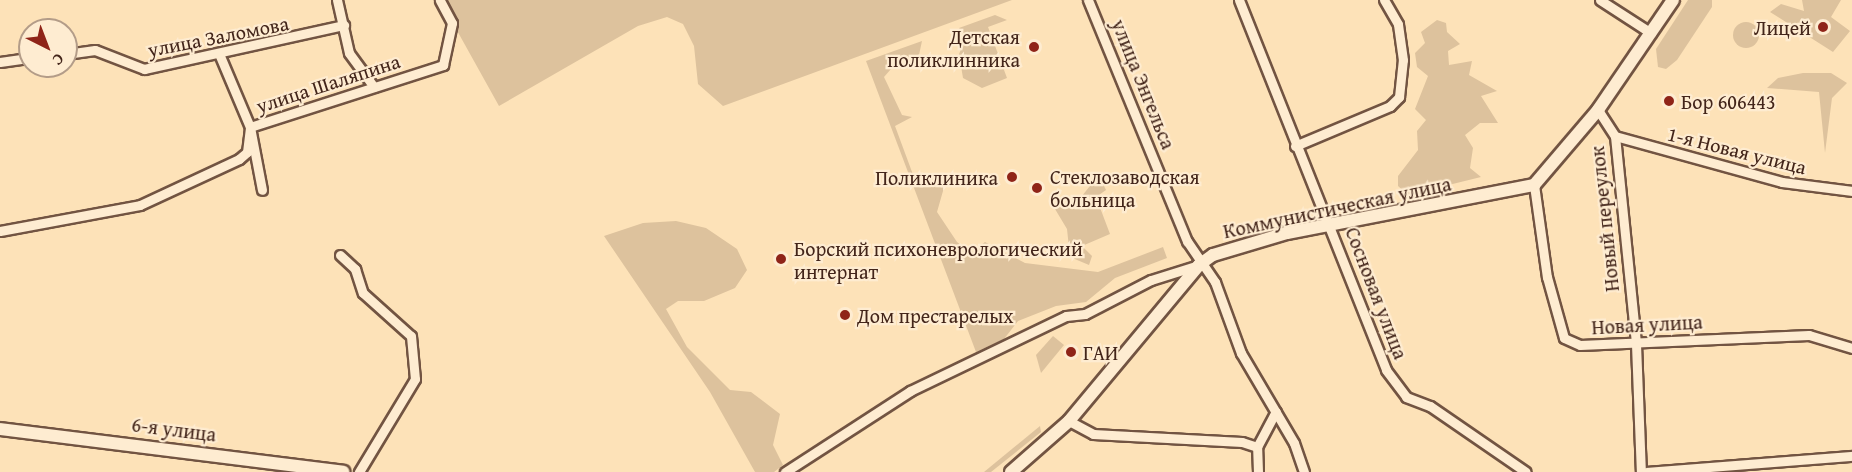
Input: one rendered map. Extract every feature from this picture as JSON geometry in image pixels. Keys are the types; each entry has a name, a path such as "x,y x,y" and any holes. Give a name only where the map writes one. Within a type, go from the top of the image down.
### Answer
{"street":[{"path":"337,0 349,53 374,87"},
{"name":"улица Шаляпина","path":"0,231 140,205 239,159 247,152 250,127 443,65 452,23 440,0"},
{"name":"улица Энгельса","path":"1088,0 1199,265 1215,282 1240,353 1276,412 1304,472"},
{"name":"Сосновая улица","path":"1239,0 1295,146 1397,386 1406,397 1430,406 1526,472"},
{"path":"1295,146 1390,106 1399,97 1403,60 1398,24 1384,0"},
{"path":"1600,0 1651,33"},
{"path":"1534,185 1598,110 1673,0"},
{"name":"улица Заломова","path":"78,52 95,50 144,69 220,56 344,25"},
{"path":"220,56 250,127 262,190"},
{"path":"0,62 18,60"},
{"name":"Новый переулок","path":"1598,110 1615,136 1636,344 1641,472"},
{"name":"1-я Новая улица","path":"1615,136 1782,182 1852,191"},
{"name":"Коммунистическая улица","path":"1011,472 1069,421 1199,265 1225,249 1330,225 1534,185"},
{"name":"Новая улица","path":"1534,185 1547,278 1564,338 1580,345 1809,335 1852,348"},
{"path":"340,255 355,268 363,293 411,336 415,379 359,472"},
{"path":"785,472 910,391 1066,316 1085,314 1151,280 1199,265"},
{"path":"1258,472 1257,447 1276,412"},
{"path":"1069,421 1093,434 1242,442 1257,447"},
{"name":"6-я улица","path":"0,429 343,472"},
{"path":"1647,472 1852,456"},
{"path":"1780,461 1781,472"}],"shaded area":[{"path":"440,0 1012,0 723,106 698,84 694,46 683,24 667,17 638,26 499,106"},
{"path":"1688,0 1712,0 1712,7 1677,60 1666,69 1658,67 1656,49"},
{"name":"Лицей","path":"1802,0 1841,0 1831,17 1850,31 1833,52 1770,12 1781,4 1804,11"},
{"path":"995,15 1007,20 988,27 1007,78 982,88 963,78 959,54 966,38 959,28"},
{"path":"1437,20 1446,23 1447,32 1460,44 1448,51 1449,65 1472,61 1469,75 1497,91 1481,96 1498,123 1480,123 1465,135 1473,148 1470,168 1481,177 1408,195 1398,186 1398,176 1418,150 1417,131 1426,120 1415,109 1428,76 1417,67 1415,53 1425,43 1421,32"},
{"path":"1746,22 1755,26 1759,35 1755,44 1746,48 1737,44 1733,35 1737,26"},
{"path":"922,41 919,55 898,61 884,77 902,115 912,117 895,126 915,180 931,175 945,184 937,212 957,242 971,253 985,242 1025,263 1098,272 1163,247 1167,258 1115,278 1086,302 1056,306 1018,321 1004,339 976,352 866,61"},
{"path":"1803,73 1831,73 1847,83 1832,98 1825,153 1819,92 1767,88 1778,78"},
{"path":"1093,182 1102,182 1106,190 1096,197 1110,234 1082,246 1092,256 1089,265 1070,257 1067,229 1055,209 1082,196"},
{"path":"676,221 706,228 737,249 747,270 735,288 704,301 678,301 666,309 687,347 730,390 751,392 780,414 773,445 783,465 774,472 755,472 710,392 604,236 643,223"},
{"path":"1053,336 1064,345 1041,373 1036,355"},
{"path":"1040,426 1041,432 991,472 984,472"}],"place":[{"name":"Лицей","path":"1823,27"},
{"name":"Детская поликлинника","path":"1034,47"},
{"name":"Бор 606443","path":"1669,101"},
{"name":"Поликлиника","path":"1012,177"},
{"name":"Стеклозаводская больница","path":"1037,188"},
{"name":"Борский психоневрологический интернат","path":"781,259"},
{"name":"Дом престарелых","path":"845,315"},
{"name":"ГАИ","path":"1071,352"}]}
